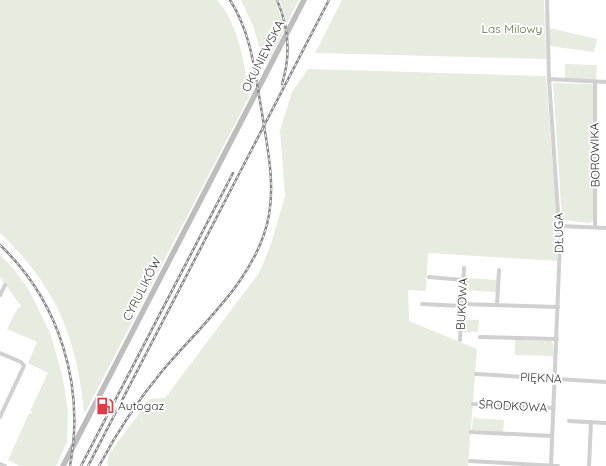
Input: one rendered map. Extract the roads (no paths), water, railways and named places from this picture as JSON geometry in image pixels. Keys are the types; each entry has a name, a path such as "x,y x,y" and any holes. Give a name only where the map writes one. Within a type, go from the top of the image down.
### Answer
{"main road":[{"name":"OKUNIEWSKA","path":"241,122 304,0"},
{"name":"CYRULIKÓW","path":"63,466 241,122"}],"street":[{"name":"DŁUGA","path":"547,0 550,79 560,226 556,379 551,466"},
{"path":"550,79 606,82"},
{"name":"BOROWIKA","path":"595,82 595,227"},
{"path":"560,226 606,228"},
{"name":"BUKOWA","path":"460,340 464,268"},
{"path":"497,305 499,270"},
{"path":"429,277 463,280"},
{"path":"0,295 5,285"},
{"path":"422,304 558,307"},
{"path":"480,337 557,339"},
{"path":"0,352 23,365 1,415"},
{"name":"PIĘKNA","path":"476,374 606,382"},
{"name":"ŚRODKOWA","path":"473,404 554,408"},
{"path":"568,421 606,423"},
{"path":"589,466 591,422"},
{"path":"471,432 552,436"},
{"path":"470,461 558,466"},
{"path":"0,464 5,466"}],"railway":[{"path":"99,466 113,441 145,393 163,370 211,317 241,279 263,238 271,202 271,176 268,151 252,55 243,27 230,0"},
{"path":"277,0 284,20 288,52 282,84"},
{"path":"88,466 329,0"},
{"path":"81,466 233,173"},
{"path":"0,245 21,268 38,292 52,319 63,347 70,376 74,406 74,436 70,466"}],"place":[{"name":"Autogaz","path":"105,406"}],"park label":[{"name":"Las Milowy","path":"512,29"}]}
